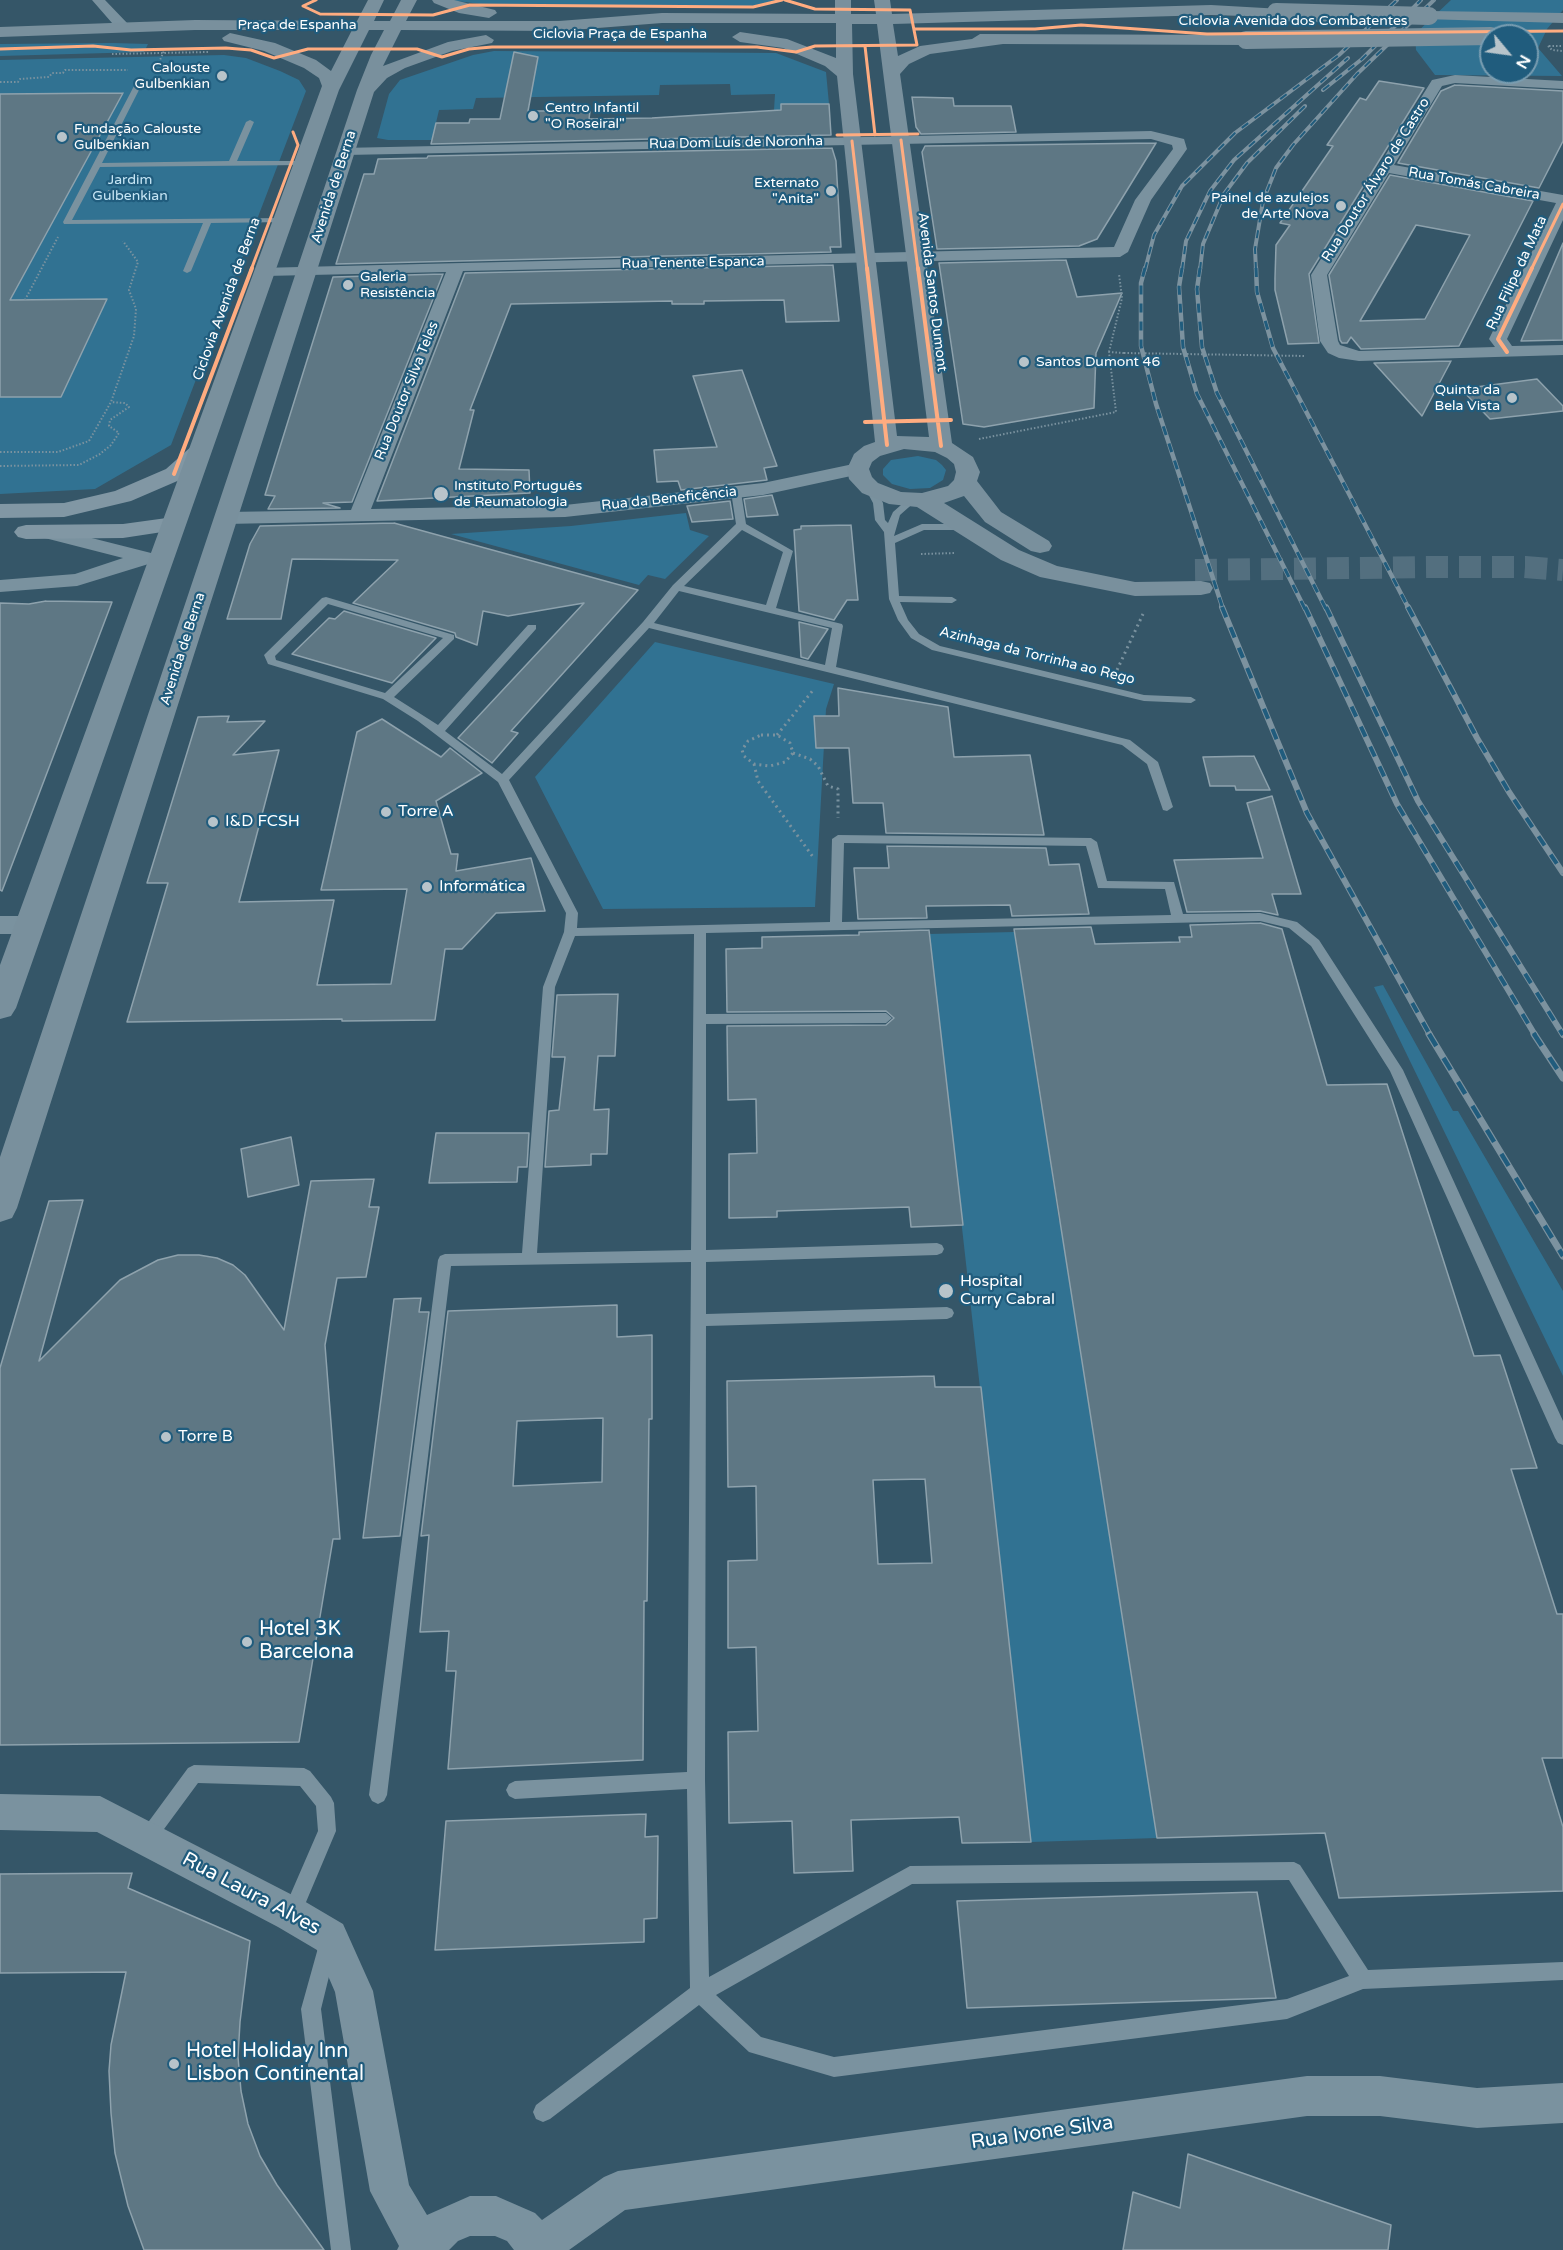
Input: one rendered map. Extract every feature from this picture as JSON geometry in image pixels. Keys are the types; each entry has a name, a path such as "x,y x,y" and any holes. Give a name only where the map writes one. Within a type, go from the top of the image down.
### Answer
{"main road":[{"path":"219,40 267,21 337,0"},
{"name":"Praça de Espanha","path":"330,90 376,0"},
{"path":"366,90 391,32 409,0"},
{"path":"440,0 459,8 482,12 662,18"},
{"path":"728,18 768,14 810,0"},
{"path":"843,0 845,74 864,259 887,445"},
{"path":"882,0 886,38"},
{"path":"910,0 935,4 1563,18"},
{"path":"1429,16 1485,9 1514,0"},
{"name":"Praça de Espanha","path":"391,32 560,26 662,18 884,19 1211,10"},
{"path":"5,37 124,28 269,47 310,64 326,75 331,86 330,90"},
{"path":"5,37 219,40 361,31"},
{"name":"Praça de Espanha","path":"361,31 508,39 844,37 999,40"},
{"path":"892,74 895,67 903,60 926,50 999,40 1246,40 1479,36"},
{"path":"1539,36 1563,36"},
{"name":"Praça de Espanha","path":"740,37 787,44 831,63 845,74"},
{"name":"Avenida Santos Dumont","path":"886,38 941,446"},
{"path":"366,90 381,74 399,64 463,44 508,39"},
{"name":"Avenida de Berna","path":"200,521 201,450 330,90"},
{"name":"Avenida de Berna","path":"0,1208 200,521 307,270 366,90"},
{"path":"923,442 941,446 955,453 965,462 968,472 965,482 956,491 941,497 917,500 885,496 870,489 861,479 858,469 862,459 872,451 887,445 923,442"},
{"path":"0,512 64,510 123,496 174,474 201,450"},
{"path":"917,500 1010,555 1073,578 1135,588 1198,579 1156,569 1106,565 1050,550 1032,542 993,518 965,482"},
{"path":"0,531 123,531 200,521"},
{"name":"Avenida de Berna","path":"3,989 30,925 152,558 200,521"}],"street":[{"path":"98,0 124,28"},
{"name":"Rua Doutor Álvaro de Castro","path":"1507,352 1359,356 1338,351 1329,340 1319,275 1435,86 1442,80 1563,85"},
{"name":"Rua Dom Luís de Noronha","path":"346,151 1151,135 1179,142 1180,149 1143,200 1120,252"},
{"name":"Rua Tomás Cabreira","path":"1385,168 1563,202"},
{"name":"Rua Filipe da Mata","path":"1507,352 1498,339 1563,202"},
{"path":"1546,239 1563,243"},
{"name":"Rua Tenente Espanca","path":"265,271 1120,252"},
{"name":"Rua Doutor Silva Teles","path":"358,514 456,268"},
{"path":"1507,352 1563,350"},
{"name":"Rua da Beneficência","path":"200,521 358,514 565,511 736,492 858,469"},
{"path":"44,532 152,558"},
{"path":"0,586 77,580 152,558"},
{"path":"0,925 30,925"},
{"name":"Rua Laura Alves","path":"0,1812 100,1814 291,1914 330,1937 354,1991 390,2192 419,2248"},
{"name":"Rua Ivone Silva","path":"540,2248 618,2191 1307,2096 1380,2097 1477,2108 1563,2103"},
{"path":"419,2248 444,2227 470,2216 496,2216 521,2227 540,2248"}],"lane":[{"path":"148,86 138,86 67,222 283,220"},
{"path":"232,164 250,122"},
{"path":"97,165 304,164"},
{"path":"188,271 208,220"},
{"name":"Azinhaga da Torrinha ao Rego","path":"870,489 878,503 880,520 889,537 894,599 903,620 915,636 936,648 1144,698 1191,700"},
{"path":"503,780 647,624 677,586 741,525 736,492"},
{"path":"889,537 896,514 917,500"},
{"path":"741,525 788,550 770,609"},
{"path":"889,537 922,527 963,527"},
{"path":"677,586 838,626 830,669"},
{"path":"894,599 952,600"},
{"path":"387,697 450,637 326,600 269,655 272,662 387,697 503,780 572,913 570,932 549,987 529,1259"},
{"path":"647,624 1126,742 1152,762 1167,807"},
{"path":"438,732 532,627"},
{"path":"836,925 838,839 1091,842 1102,885 1170,885 1178,918"},
{"path":"570,932 1178,918 1260,918 1293,925 1315,944 1396,1070 1563,1438"},
{"path":"700,930 696,1780 700,1993 756,2045 834,2067 1287,2009 1363,1980 1563,1971"},
{"path":"700,1019 886,1018"},
{"path":"378,1795 446,1260 937,1249"},
{"path":"698,1320 947,1313"},
{"path":"147,1839 194,1774 304,1777 325,1803 327,1831 291,1914"},
{"path":"515,1790 696,1780"},
{"path":"543,2112 700,1993 910,1875 1294,1871 1363,1980"},
{"path":"330,1937 311,2009 341,2250"}],"path":[{"path":"104,54 164,51 219,40"},
{"path":"1563,46 1548,46 1551,50 1563,51"},
{"path":"109,48 164,51"},
{"path":"160,62 164,51"},
{"path":"0,82 18,82 20,79 49,77 52,73 63,73 65,70 133,70"},
{"path":"83,191 101,190 142,198 141,202"},
{"path":"25,300 67,222"},
{"path":"0,452 58,452 89,441 111,402 134,336 136,309 129,290 138,262"},
{"path":"973,440 1116,412 1109,352 1122,298 1118,270"},
{"path":"1109,352 1305,356"},
{"path":"0,466 79,465 100,454 120,433 109,426 110,420 129,407 126,403 111,402"},
{"path":"777,735 830,669"},
{"path":"777,735 790,743 793,753 790,758 778,765 754,764 744,756 744,745 754,737 777,735"},
{"path":"793,753 810,759 818,766 828,786 838,789 838,839"},
{"path":"754,764 758,781 811,856 837,865"}],"green space":[{"path":"449,0 777,0 752,6 495,6"},
{"path":"1451,0 1563,0 1563,10 1547,29 1539,46 1539,24 1479,24 1479,75 1435,75 1416,50 1415,34"},
{"path":"0,44 148,44 144,52 0,56"},
{"path":"1539,49 1562,76 1539,76"},
{"path":"494,51 776,53 826,72 829,104 781,104 781,111 774,110 775,94 731,95 730,84 660,85 659,95 476,98 473,109 439,110 432,140 377,138 389,94 400,80 473,55"},
{"name":"Jardim Gulbenkian","path":"224,55 246,58 280,71 299,80 306,91 171,445 95,489 0,494 0,60"},
{"path":"918,456 936,460 942,465 946,470 943,480 930,488 910,489 892,484 883,475 883,469 891,460"},
{"path":"686,513 690,530 709,536 665,579 648,575 639,585 451,534 571,526"},
{"path":"655,642 834,684 826,709 815,907 603,909 535,777"},
{"path":"1015,932 1041,1106 1099,1105 1046,1132 1059,1221 1116,1220 1065,1251 1123,1623 1202,1651 1128,1654 1157,1838 1031,1842 929,934"},
{"path":"1383,985 1453,1111 1458,1111 1563,1291 1563,1376 1374,987"}],"building":[{"path":"514,52 538,57 528,111 590,111 589,119 652,118 781,110 781,104 829,104 831,135 431,144 436,123 469,123 470,119 500,119"},
{"path":"1379,81 1424,88 1309,274 1319,343 1288,344 1275,290 1275,278 1276,245 1290,225 1280,223 1333,146 1327,145 1360,98 1366,100"},
{"path":"1455,85 1563,91 1563,141 1539,188 1398,163 1441,91"},
{"path":"123,93 10,300 107,299 61,397 0,397 0,94"},
{"path":"912,97 953,98 954,106 1011,106 1016,132 921,134 916,127"},
{"path":"1156,143 1097,239 1079,246 937,249 922,152 925,146"},
{"path":"832,148 836,161 841,247 830,247 831,252 336,264 364,174 374,174 378,159"},
{"path":"1390,175 1533,201 1459,346 1361,349 1351,337 1347,343 1342,343 1329,275","holes":["1416,225 1470,235 1425,319 1360,321"]},
{"path":"1563,243 1563,340 1521,341"},
{"name":"Santos Dumont 46","path":"1066,260 1077,297 1122,293 1096,353 1094,408 984,427 963,424 939,263"},
{"path":"833,265 839,321 786,322 784,300 704,301 704,304 672,304 672,301 511,304 470,410 474,410 459,469 529,470 530,493 377,501 465,273"},
{"path":"443,274 352,502 323,503 340,508 268,509 275,496 265,495 333,277"},
{"path":"1451,361 1422,416 1374,363"},
{"path":"742,370 777,466 764,468 767,480 681,490 678,481 657,482 654,450 717,447 693,376"},
{"name":"Quinta da Bela Vista","path":"1537,379 1563,406 1563,411 1490,419 1461,389"},
{"path":"772,495 778,515 747,517 744,499"},
{"path":"730,501 733,519 692,522 687,506"},
{"path":"394,523 638,590 511,731 518,733 492,763 458,738 584,603 508,616 483,611 477,645 456,637 455,633 353,603 398,560 292,559 281,619 227,619 250,544 260,526"},
{"path":"851,525 858,600 847,600 834,620 799,611 794,530 801,529 801,526"},
{"path":"46,601 112,602 2,891 0,890 0,603 29,604"},
{"path":"344,611 436,638 392,683 292,654 329,618 335,619"},
{"path":"799,622 828,629 808,659 801,657"},
{"path":"838,688 948,707 954,757 1030,755 1044,835 886,833 883,803 853,803 849,748 816,748 814,716 839,716"},
{"path":"229,716 227,722 265,721 233,755 279,750 239,902 334,900 317,985 391,984 407,889 321,890 357,732 382,719 441,757 450,748 482,773 436,801 451,854 458,854 456,871 531,858 545,911 496,913 462,949 445,949 435,1020 127,1022 168,883 147,883 198,717"},
{"path":"1254,756 1270,790 1236,790 1235,786 1210,786 1203,757"},
{"path":"1272,796 1301,894 1272,894 1278,915 1260,911 1187,912 1174,860 1263,858 1247,803"},
{"path":"887,846 1046,848 1049,865 1079,864 1089,914 1012,916 1010,905 926,906 927,918 858,919 854,868 889,868"},
{"path":"1260,923 1282,929 1327,1085 1387,1084 1474,1356 1500,1355 1537,1468 1511,1469 1557,1614 1563,1614 1563,1758 1542,1758 1563,1827 1563,1891 1339,1898 1325,1833 1157,1838 1014,929 1091,927 1095,944 1180,942 1179,937 1192,937 1190,925"},
{"path":"929,930 963,1225 911,1227 909,1207 777,1211 777,1217 729,1218 729,1154 757,1153 756,1099 728,1100 727,1026 886,1025 894,1018 886,1011 727,1012 726,949 762,948 762,937 859,935 859,932"},
{"path":"618,994 615,1056 598,1056 594,1110 609,1109 607,1154 591,1154 591,1165 545,1167 549,1111 559,1110 565,1057 552,1057 557,995"},
{"path":"436,1133 529,1133 527,1167 518,1167 517,1182 429,1183"},
{"path":"291,1137 299,1185 248,1197 241,1149"},
{"path":"374,1179 369,1207 379,1207 366,1277 337,1278 325,1345 340,1539 333,1539 299,1742 0,1745 0,1368 49,1201 83,1200 39,1361 120,1280 158,1260 178,1255 217,1258 233,1265 245,1275 284,1330 311,1181"},
{"path":"421,1298 419,1312 429,1312 400,1536 363,1538 394,1299"},
{"path":"617,1305 617,1337 652,1335 647,1601 644,1601 643,1760 448,1769 456,1671 446,1671 449,1631 420,1632 429,1535 421,1536 448,1311","holes":["603,1418 602,1482 513,1486 517,1421"]},
{"path":"934,1376 935,1387 981,1387 1031,1842 962,1843 959,1817 851,1820 853,1871 794,1873 792,1821 729,1823 728,1732 758,1731 756,1647 728,1648 728,1561 757,1560 756,1486 728,1487 727,1381","holes":["925,1479 932,1563 878,1564 873,1480"]},
{"path":"646,1814 645,1837 658,1836 657,1918 644,1919 644,1942 435,1950 446,1821"},
{"name":"Hotel Holiday Inn Lisbon Continental","path":"132,1873 128,1888 250,1941 238,2057 241,2091 248,2124 260,2156 277,2185 324,2250 144,2250 128,2206 115,2153 111,2113 109,2071 111,2045 126,1972 0,1973 0,1874"},
{"path":"1257,1892 1276,1998 967,2008 957,1901"},
{"path":"1188,2154 1391,2225 1388,2250 1123,2250 1133,2192 1180,2208"}],"tunnel":[{"path":"1195,570 1433,567 1525,567 1563,570"}],"railway":[{"path":"1145,270 1154,235 1182,186 1235,133 1339,55 1397,0"},
{"path":"1323,90 1362,59 1421,0"},
{"path":"1256,270 1255,249 1263,201 1276,168 1293,145 1357,74 1434,0"},
{"path":"1182,270 1186,241 1210,191 1234,160 1348,58"},
{"path":"1200,270 1203,244 1224,194 1247,163 1305,106"},
{"path":"1145,268 1141,283 1141,346 1156,404 1223,609"},
{"path":"1182,268 1179,287 1183,347 1197,394 1305,609"},
{"path":"1200,268 1197,289 1202,347 1217,393 1326,609"},
{"path":"1256,268 1257,292 1273,348 1409,609"},
{"path":"1222,607 1307,813 1430,1035"},
{"path":"1305,607 1397,804 1535,1035"},
{"path":"1326,607 1418,801 1563,1035"},
{"path":"1408,607 1477,738 1509,792 1563,873"},
{"path":"1429,1034 1563,1256"},
{"path":"1534,1034 1563,1078"}],"cycle path":[{"path":"316,0 303,6 320,14 433,15 470,5 753,7 782,0"},
{"name":"Ciclovia Praça de Espanha","path":"0,49 93,46 131,50 226,48 251,50 274,58 308,49 417,49 442,57 469,49 492,47 757,47 796,52 815,46 917,45 910,10 815,9 785,0"},
{"name":"Ciclovia Avenida dos Combatentes","path":"915,29 1035,29 1081,25 1207,34 1563,31"},
{"path":"865,46 875,135"},
{"name":"Ciclovia Avenida de Berna","path":"174,474 298,145 293,132"},
{"path":"837,135 918,134"},
{"path":"901,140 941,446"},
{"path":"852,141 887,445"},
{"path":"1507,352 1498,339 1563,204"},
{"path":"865,422 951,420"}],"place":[{"name":"Calouste Gulbenkian","path":"222,76"},
{"name":"Centro Infantil \"O Roseiral\"","path":"533,116"},
{"name":"Fundação Calouste Gulbenkian","path":"62,137"},
{"name":"Externato \"Anita\"","path":"831,191"},
{"name":"Painel de azulejos de Arte Nova","path":"1341,206"},
{"name":"Galeria Resistência","path":"348,285"},
{"name":"Santos Dumont 46","path":"1024,362"},
{"name":"Quinta da Bela Vista","path":"1512,398"},
{"name":"Instituto Português de Reumatologia","path":"441,494"},
{"name":"Torre A","path":"386,812"},
{"name":"I&D FCSH","path":"213,822"},
{"name":"Informática","path":"427,887"},
{"name":"Hospital Curry Cabral","path":"946,1291"},
{"name":"Torre B","path":"166,1437"},
{"name":"Hotel 3K Barcelona","path":"247,1642"},
{"name":"Hotel Holiday Inn Lisbon Continental","path":"174,2064"}]}
